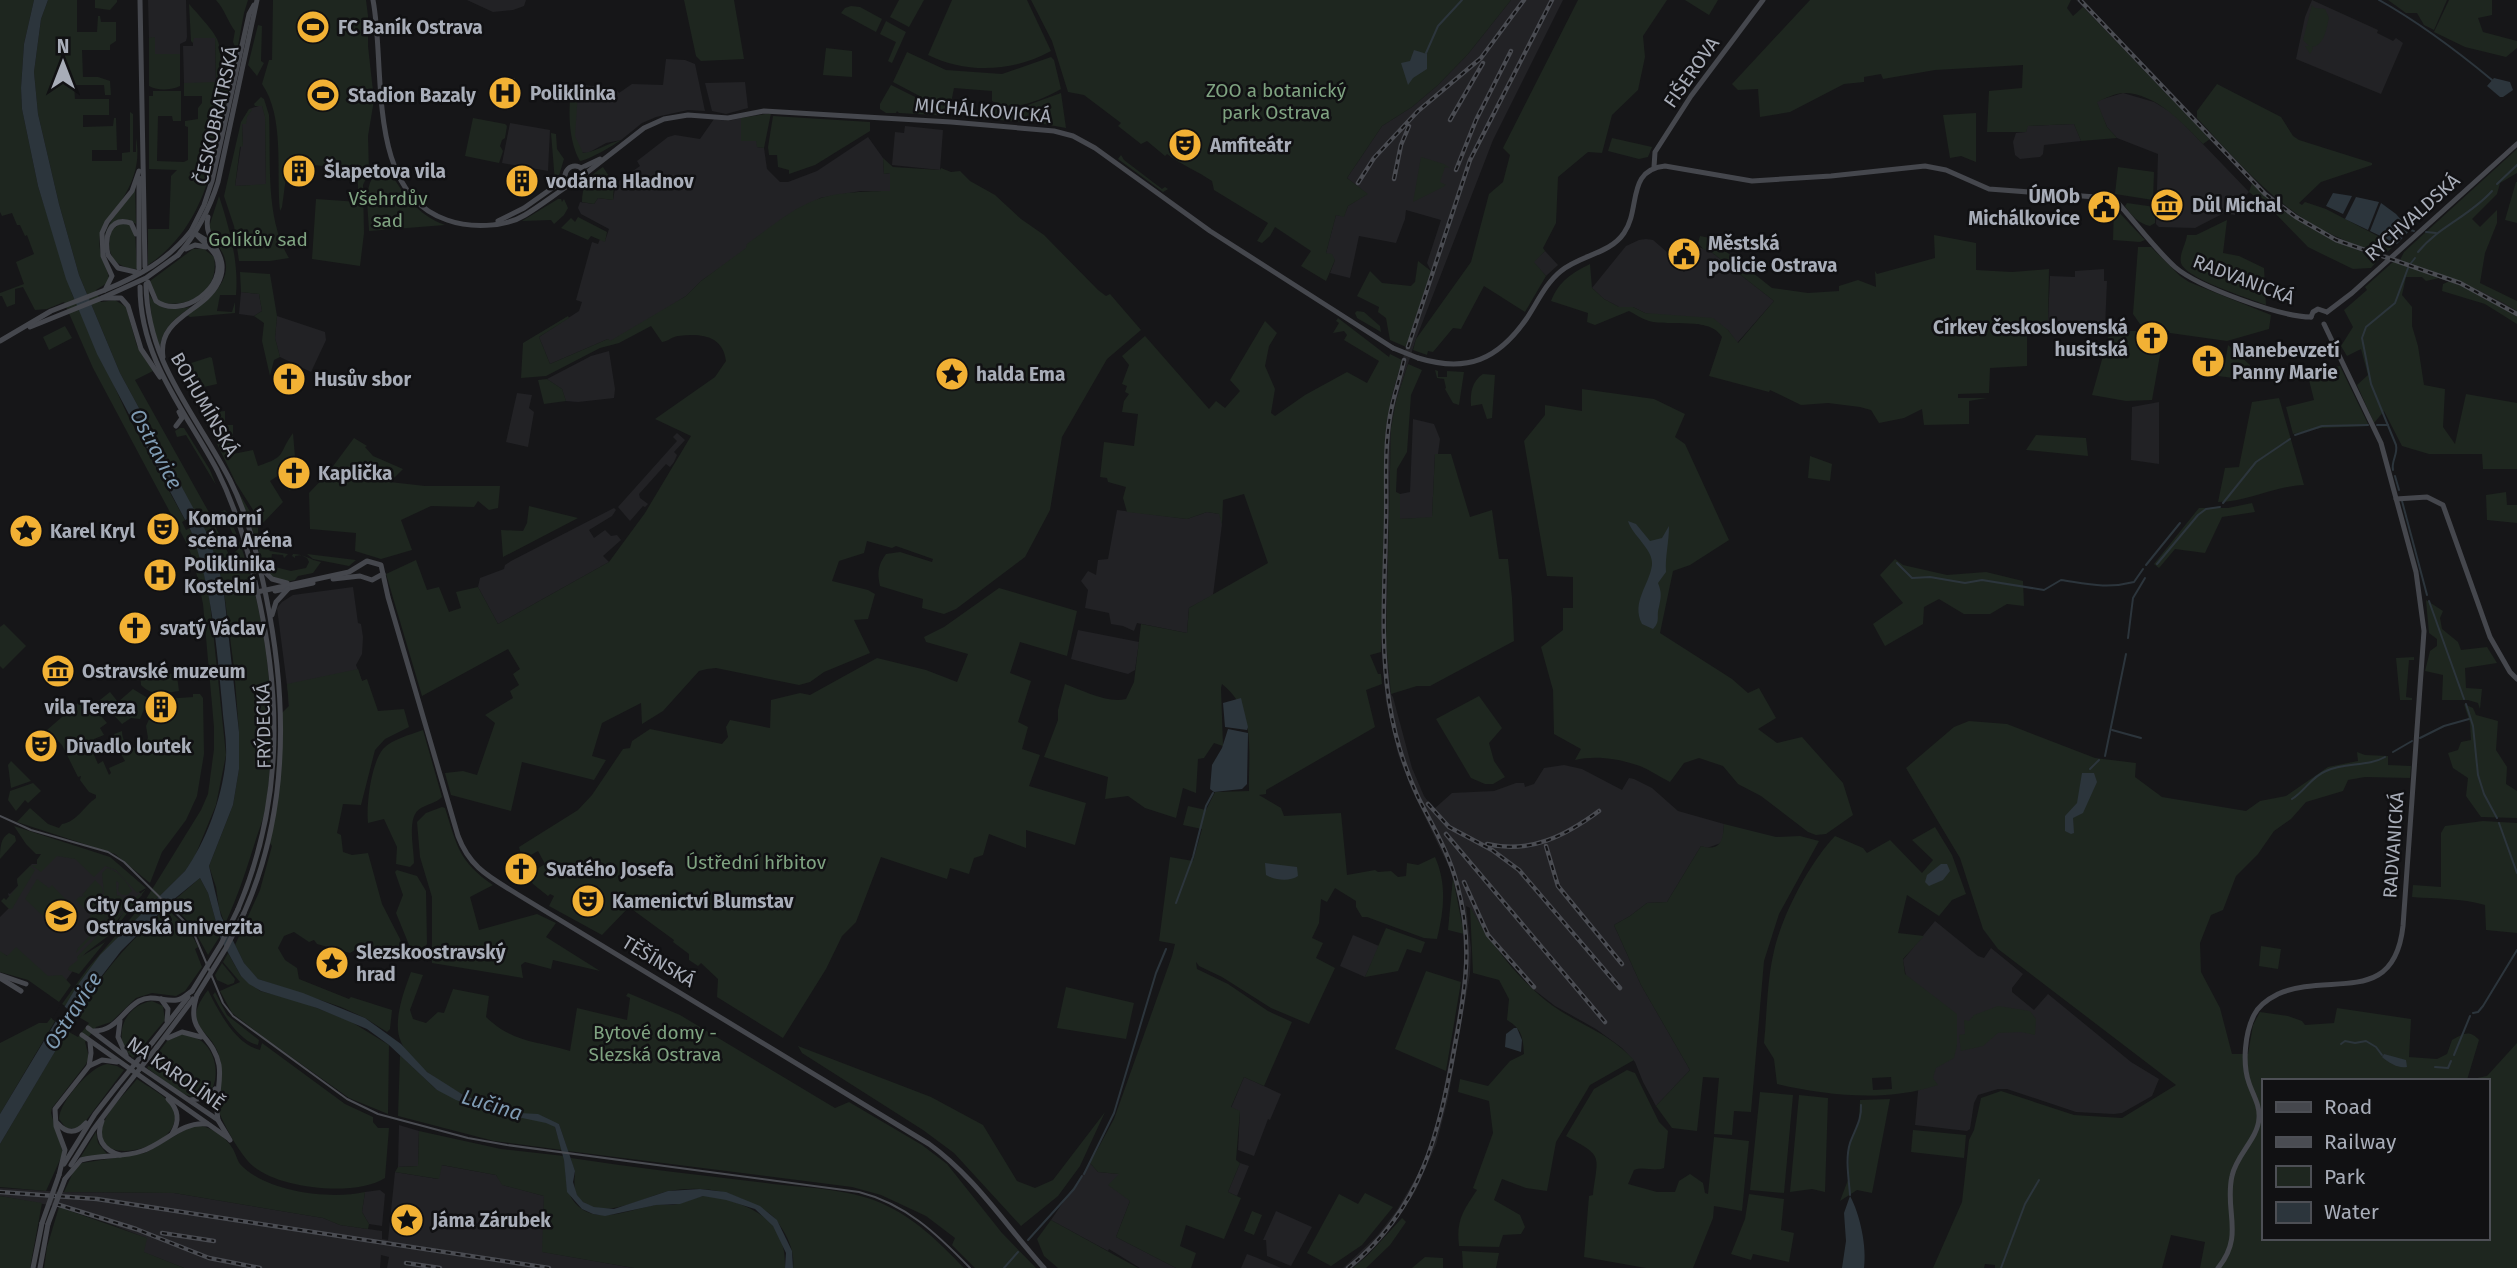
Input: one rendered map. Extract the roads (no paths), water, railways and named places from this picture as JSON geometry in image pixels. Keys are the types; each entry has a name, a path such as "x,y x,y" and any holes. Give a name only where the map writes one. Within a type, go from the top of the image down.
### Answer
{"main road":[{"path":"140,0 142,258"},
{"name":"ČESKOBRATRSKÁ","path":"40,320 102,298 146,278 178,255 210,207 224,156 256,0"},
{"name":"ČESKOBRATRSKÁ","path":"0,341 105,290 175,250 193,232 212,181 250,14 256,0"},
{"path":"373,0 387,137 393,162 405,189 430,212 453,222 473,225 519,218 548,200 567,182"},
{"name":"FIŠEROVA","path":"1460,365 1478,361 1499,348 1520,327 1557,275 1572,263 1609,247 1621,237 1628,226 1640,181 1647,171 1654,167 1655,152 1691,96 1763,0"},
{"name":"MICHÁLKOVICKÁ","path":"583,171 616,151 644,128 667,118 691,114 727,118 759,111 1005,126 1066,134 1095,148 1210,231 1393,348 1441,364 1460,365"},
{"name":"RYCHVALDSKÁ","path":"2327,312 2352,293 2517,144"},
{"path":"142,147 139,171 143,268 119,269 106,255 108,232 115,224 125,221 135,227 142,258"},
{"path":"575,166 583,171 582,184 575,187 567,182 564,174 569,168 575,166"},
{"name":"RADVANICKÁ","path":"1654,167 1679,167 1752,181 1925,166 1946,170 1991,189 2107,197 2118,203 2169,261 2194,280 2268,309 2292,316 2311,317"},
{"path":"105,290 111,276 101,240 104,227 130,194 139,171"},
{"path":"492,223 524,208 567,182"},
{"path":"144,284 162,306 174,307 190,303 205,292 215,279 217,260 206,228 210,207"},
{"path":"167,373 162,352 164,338 173,324 207,298 218,284 222,266 219,252 193,232"},
{"path":"178,255 195,246 212,248"},
{"name":"BOHUMÍNSKÁ","path":"144,284 150,327 167,373 217,456 235,499"},
{"name":"BOHUMÍNSKÁ","path":"144,284 141,311 146,336 166,386 235,499"},
{"path":"102,298 115,297 124,300 130,310 144,354 166,386"},
{"path":"2318,309 2327,312 2324,324 2316,324 2311,317 2318,309"},
{"name":"RADVANICKÁ","path":"2218,1268 2227,1255 2233,1237 2230,1187 2232,1173 2259,1121 2257,1102 2246,1067 2247,1041 2255,1013 2273,997 2297,988 2318,984 2357,984 2369,980 2391,963 2401,941 2424,624 2416,572 2381,443 2324,324"},
{"path":"174,399 181,418 176,426 186,425 199,439"},
{"path":"2396,499 2427,496 2443,505 2490,637 2517,680"},
{"name":"FRÝDECKÁ","path":"194,993 226,948 269,842 281,766 271,621 260,567 235,499"},
{"name":"FRÝDECKÁ","path":"235,499 273,659"},
{"path":"257,592 360,576 367,580 377,579 383,575 383,567 376,562 364,562 349,572 289,586 272,579 260,567"},
{"path":"358,568 360,576"},
{"name":"TĚŠÍNSKÁ","path":"383,575 458,836 465,854 473,864 894,1120 929,1144 950,1159 972,1182 1044,1268"},
{"name":"TĚŠÍNSKÁ","path":"377,579 387,592"},
{"path":"271,621 276,602 289,586"},
{"path":"0,977 26,984"},
{"path":"0,977 21,990"},
{"path":"127,1058 118,1037 120,1019 140,1001 148,998 178,1000 194,993"},
{"path":"55,1121 64,1130 80,1130 155,1045 165,1026 194,993"},
{"path":"194,993 192,1015 218,1060 215,1106 218,1120"},
{"path":"63,1175 194,993"},
{"path":"161,999 168,1010 165,1026"},
{"name":"NA KAROLÍNĚ","path":"89,1066 92,1047 85,1037 230,1140 218,1120 90,1030 107,1029 120,1019"},
{"path":"155,1045 178,1033 192,1033 203,1038"},
{"path":"63,1175 65,1150 55,1121 57,1106 89,1066 102,1060 120,1063"},
{"path":"153,1086 172,1102 176,1110 178,1121 172,1134"},
{"path":"187,1099 205,1098 217,1087"},
{"path":"111,1106 100,1126 100,1139 109,1151 124,1155"},
{"path":"33,1268 45,1223 63,1175 94,1114"},
{"path":"63,1175 81,1160 124,1155 151,1147 194,1124 210,1124"},
{"path":"40,1268 45,1223"}],"water":[{"path":"34,0 48,0 41,19 34,72 38,114 79,275 120,373 209,537 223,584 239,732 239,769 233,805 209,866 221,916 244,963 258,979 303,993 365,1018 401,1044 427,1072 465,1096 519,1113 538,1114 559,1124 575,1171 573,1182 577,1195 583,1202 594,1207 614,1209 668,1191 700,1189 726,1192 760,1206 777,1220 792,1251 793,1268 785,1268 786,1253 773,1226 755,1209 726,1200 703,1196 680,1204 656,1205 605,1216 582,1209 567,1192 564,1160 555,1127 484,1110 456,1100 437,1090 389,1045 367,1029 317,1008 261,991 249,984 241,976 221,940 208,893 200,878 173,900 121,951 94,986 0,1144 0,1114 77,986 100,955 185,871 193,859 218,802 226,757 215,638 198,552 191,531 97,354 66,279 38,186 22,109 21,88 24,44"},
{"path":"1414,50 1427,54 1427,69 1413,78 1408,85 1401,63 1410,61"},
{"path":"2494,78 2510,82 2513,90 2500,97 2487,86"},
{"path":"2333,193 2352,196 2343,214 2326,206"},
{"path":"2356,197 2379,202 2368,230 2345,219"},
{"path":"2381,203 2396,214 2410,230 2397,244 2370,231"},
{"path":"1628,521 1636,524 1650,541 1662,538 1669,526 1666,572 1658,583 1661,598 1658,621 1653,629 1642,624 1638,608 1652,559"},
{"path":"1241,698 1247,730 1225,727 1223,703"},
{"path":"1228,729 1248,733 1247,784 1242,789 1214,792 1210,789 1212,765 1222,748"},
{"path":"2082,773 2094,773 2097,782 2083,813 2073,818 2074,833 2071,834 2065,831 2065,816 2077,803"},
{"path":"1265,863 1297,867 1298,876 1286,880 1270,877 1266,875"},
{"path":"1941,864 1947,864 1950,871 1943,880 1929,886 1925,882 1927,875"},
{"path":"1517,1028 1522,1040 1521,1052 1505,1047 1506,1034"},
{"path":"2384,1054 2406,1060 2407,1067 2390,1063 2382,1057"},
{"path":"1850,1196 1862,1231 1864,1268 1842,1268 1846,1241 1844,1213"}],"waterway":[{"path":"1426,53 1438,26 1462,0"},
{"path":"2379,0 2438,38 2492,80"},
{"path":"2497,184 2517,165"},
{"path":"2418,252 2435,235 2492,191"},
{"path":"2410,230 2414,231"},
{"path":"2426,232 2436,233"},
{"path":"2411,263 2415,258"},
{"path":"2393,470 2396,445 2371,384 2362,338 2366,327 2395,303 2408,268"},
{"path":"2295,435 2322,426 2368,425"},
{"path":"2377,425 2388,425"},
{"path":"2223,503 2256,462 2290,439"},
{"path":"2395,476 2399,490"},
{"path":"2402,501 2427,595"},
{"path":"2157,564 2198,515 2206,509 2220,507"},
{"path":"2146,565 2180,523"},
{"path":"1897,563 1912,578 1930,577 1965,583 1982,580 2044,590 2061,580 2098,585 2134,582 2143,569"},
{"path":"2128,638 2133,598 2145,578"},
{"path":"2429,601 2464,699"},
{"path":"2105,756 2126,654"},
{"path":"2466,704 2473,726 2478,775 2484,794 2497,818"},
{"path":"2420,738 2444,726 2469,719"},
{"path":"2112,730 2141,738"},
{"path":"2393,752 2412,741"},
{"path":"2292,799 2326,771 2385,757"},
{"path":"2090,769 2099,760"},
{"path":"1176,903 1193,857 1206,806 1213,793"},
{"path":"2499,823 2517,873"},
{"path":"1084,1174 1114,1113 1156,973 1166,949"},
{"path":"2473,1013 2483,1006 2517,950"},
{"path":"2454,1055 2470,1016"},
{"path":"2341,1044 2345,1041 2366,1041 2382,1055"},
{"path":"2435,1067 2448,1068 2451,1061"},
{"path":"1850,1195 1849,1149 1861,1105"},
{"path":"1028,1240 1074,1189 1082,1176"},
{"path":"2001,1268 2025,1204 2039,1180"},
{"path":"1004,1268 1018,1252"}],"tram line":[{"path":"0,816 31,830 108,852 124,862 192,929 223,1003 233,1016 347,1099 378,1114 468,1138 507,1145 859,1192 906,1212 933,1232 970,1268"}],"railway":[{"path":"1358,183 1374,158 1418,111 1481,58 1524,0"},
{"path":"1408,347 1470,160 1552,0"},
{"path":"2080,0 2265,194 2296,217 2336,240 2460,283 2517,314"},
{"path":"1456,170 1476,120 1511,51"},
{"path":"1450,120 1483,63"},
{"path":"1394,179 1401,145 1409,126"},
{"path":"1348,1268 1394,1221 1410,1195 1434,1139 1449,1077 1466,964 1465,925 1454,873 1404,762 1394,726 1386,679 1384,612 1387,443 1391,409 1404,360"},
{"path":"1428,804 1449,827 1492,850 1519,870 1620,988"},
{"path":"1487,844 1518,847 1546,841 1599,811"},
{"path":"1446,834 1605,1022"},
{"path":"1546,846 1558,886 1622,964"},
{"path":"1464,882 1488,935 1534,987"},
{"path":"0,1192 97,1199 549,1268"},
{"path":"56,1204 136,1229 209,1258 260,1268"},
{"path":"162,1233 214,1241"},
{"path":"406,1263 440,1268"}],"place":[{"name":"FC Baník Ostrava","path":"313,27"},
{"name":"Poliklinka","path":"505,93"},
{"name":"Stadion Bazaly","path":"323,95"},
{"name":"Amfiteátr","path":"1185,145"},
{"name":"Šlapetova vila","path":"299,171"},
{"name":"vodárna Hladnov","path":"522,181"},
{"name":"Důl Michal","path":"2167,205"},
{"name":"ÚMOb Michálkovice","path":"2104,207"},
{"name":"Městská policie Ostrava","path":"1684,254"},
{"name":"Církev československá husitská","path":"2152,338"},
{"name":"Nanebevzetí Panny Marie","path":"2208,361"},
{"name":"halda Ema","path":"952,374"},
{"name":"Husův sbor","path":"289,379"},
{"name":"Kaplička","path":"294,473"},
{"name":"Komorní scéna Aréna","path":"163,529"},
{"name":"Karel Kryl","path":"26,531"},
{"name":"Poliklinika Kostelní","path":"160,575"},
{"name":"svatý Václav","path":"135,628"},
{"name":"Ostravské muzeum","path":"58,671"},
{"name":"vila Tereza","path":"161,707"},
{"name":"Divadlo loutek","path":"41,746"},
{"name":"Svatého Josefa","path":"521,869"},
{"name":"Kamenictví Blumstav","path":"588,901"},
{"name":"City Campus Ostravská univerzita","path":"61,916"},
{"name":"Slezskoostravský hrad","path":"332,963"},
{"name":"Jáma Zárubek","path":"407,1220"}],"park label":[{"name":"ZOO a botanický park Ostrava","path":"1276,101"},
{"name":"Všehrdův sad","path":"388,209"},
{"name":"Golíkův sad","path":"258,239"},
{"name":"Ústřední hřbitov","path":"756,862"},
{"name":"Bytové domy - Slezská Ostrava","path":"655,1043"}],"water label":[{"name":"Ostravice","path":"156,449"},
{"name":"Ostravice","path":"73,1011"},
{"name":"Lučina","path":"492,1105"}]}
